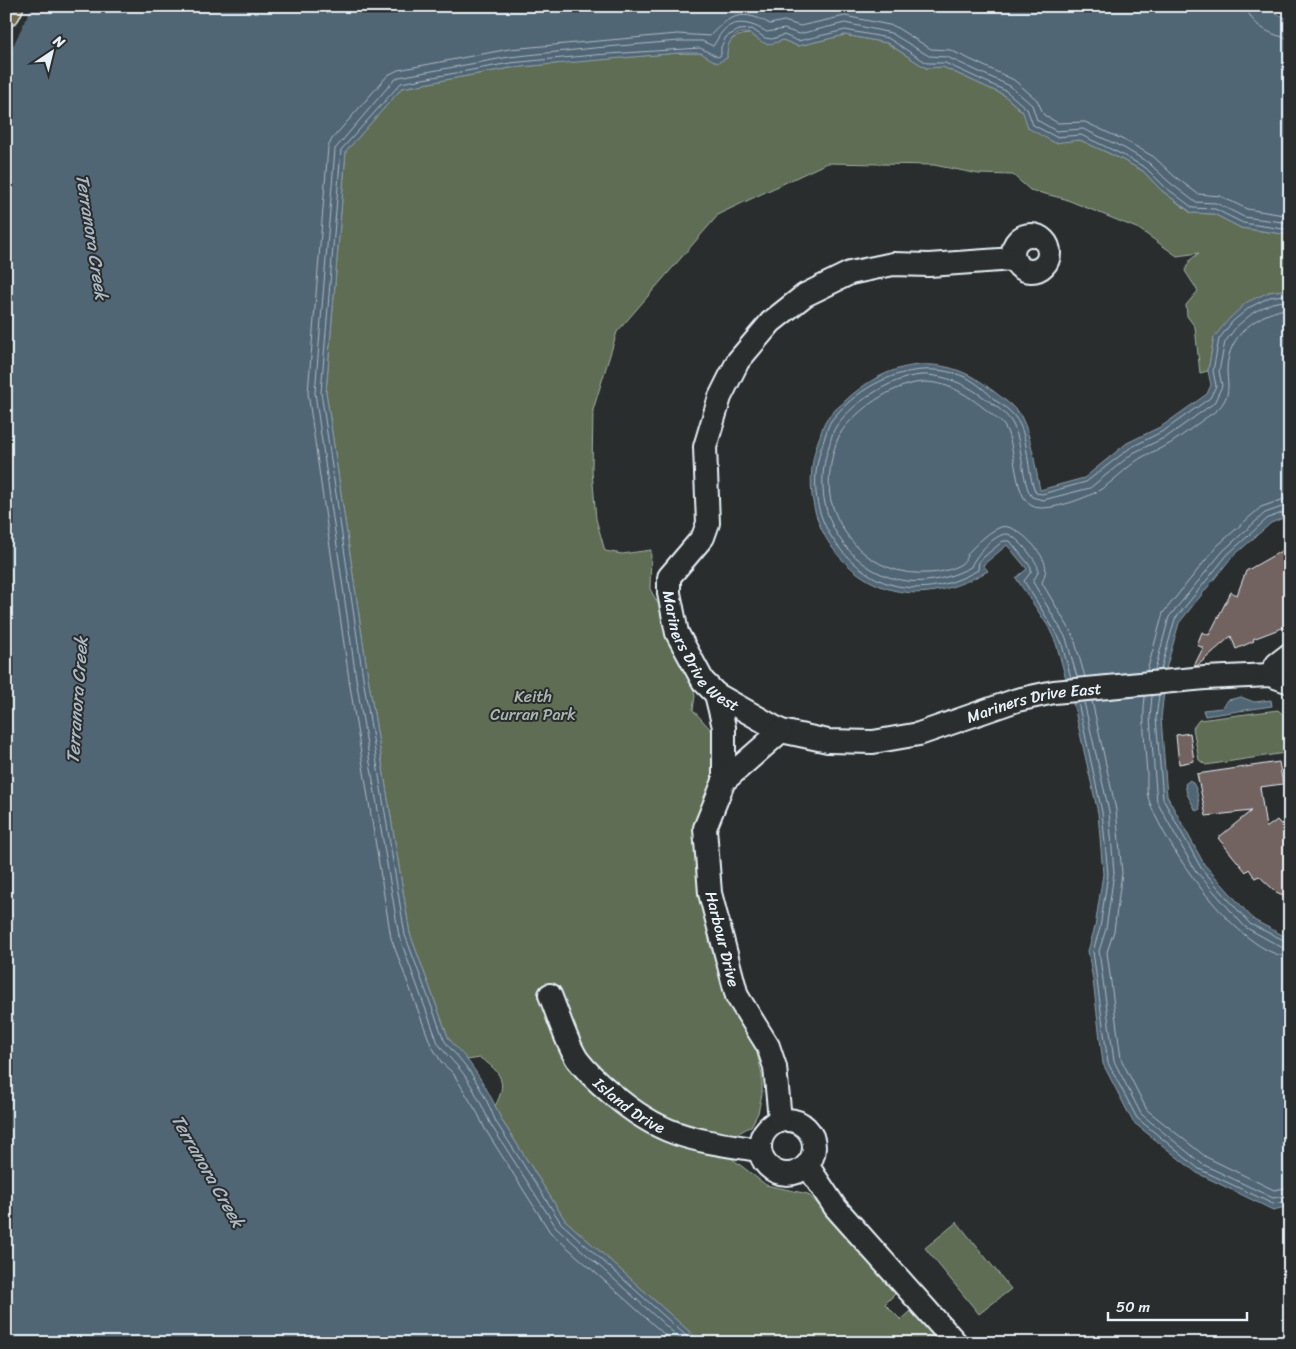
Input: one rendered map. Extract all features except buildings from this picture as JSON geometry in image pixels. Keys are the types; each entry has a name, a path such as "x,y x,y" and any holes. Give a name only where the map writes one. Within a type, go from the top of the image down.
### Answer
{"main road":[{"path":"6,12 9,6"}],"street":[{"name":"Mariners Drive West","path":"781,731 716,694 703,681 677,633 669,593 669,577 703,537 708,522 705,447 720,397 738,361 771,322 805,295 850,273 893,264 929,265 1014,259"},
{"path":"1280,678 1277,664 1290,654"},
{"name":"Mariners Drive East","path":"781,731 828,741 873,742 902,738 1017,700 1054,692 1205,678 1280,678"},
{"name":"Harbour Drive","path":"716,694 724,727 724,781 705,828 710,893 737,996 768,1046 775,1067 780,1120"},
{"name":"Harbour Drive","path":"724,781 781,731"},
{"name":"Island Drive","path":"550,995 577,1058 604,1087 632,1111 662,1129 693,1139 759,1150"},
{"path":"780,1120 795,1121 802,1124 812,1136 814,1151 807,1165 792,1174 783,1174 767,1166 759,1150 760,1142 767,1128 780,1120"},
{"path":"807,1165 836,1207 956,1343"}],"green space":[{"name":"Keith Curran Park","path":"750,34 766,42 783,40 798,46 845,35 887,43 926,68 943,67 1004,95 1055,142 1080,140 1143,171 1161,190 1191,213 1214,214 1241,228 1290,235 1290,289 1269,292 1214,337 1208,371 1200,373 1195,327 1187,316 1186,305 1198,291 1185,271 1190,260 1199,253 1177,256 1139,229 1065,199 1030,190 1013,175 979,174 934,165 827,163 719,214 617,332 593,410 592,471 596,519 605,551 622,554 651,550 650,589 683,648 695,696 693,710 711,730 722,752 720,764 697,827 695,854 698,885 710,945 730,999 749,1032 762,1074 762,1094 758,1113 751,1126 739,1133 677,1142 693,1151 715,1152 730,1157 766,1185 808,1194 832,1219 895,1294 885,1304 901,1320 911,1311 941,1343 702,1343 565,1220 501,1119 495,1106 502,1084 497,1073 480,1058 467,1060 456,1051 448,1037 410,934 369,683 326,392 346,151 402,88 510,68 595,60 678,53 701,53 727,58 727,47 731,40"},
{"path":"1278,710 1286,717 1290,746 1285,753 1206,765 1199,760 1193,728 1199,720"},
{"path":"957,1222 1011,1289 979,1314 925,1248"}],"water":[{"name":"Terranora Creek","path":"6,6 1262,6 1290,20 1290,235 1241,228 1214,214 1192,213 1161,190 1143,171 1119,158 1080,140 1055,143 1028,128 1023,112 1004,95 943,67 926,68 887,43 845,35 798,46 783,40 764,43 750,34 744,33 732,39 729,43 727,58 717,63 701,53 678,53 510,68 402,88 346,151 326,392 369,683 410,934 448,1037 478,1074 501,1119 565,1220 702,1343 6,1343"},
{"path":"1290,289 1290,515 1271,523 1231,558 1179,623 1167,665 1161,718 1167,796 1204,864 1254,920 1290,939 1290,1206 1273,1210 1197,1173 1133,1122 1103,1064 1088,951 1095,927 1103,874 1098,813 1075,711 1056,643 1048,626 1016,578 1027,569 1007,545 983,565 988,571 972,579 940,590 908,593 876,584 860,575 832,548 816,515 811,479 818,441 825,422 832,412 861,388 877,378 894,370 930,365 948,367 966,374 984,384 1018,412 1031,443 1040,490 1084,478 1127,443 1162,426 1207,394 1211,385 1208,371 1214,337 1247,302 1269,292"},
{"path":"1241,697 1254,702 1271,700 1272,706 1205,716 1203,710 1222,708 1228,700"},
{"path":"1190,780 1195,786 1198,797 1200,809 1196,811 1187,794 1185,784"}],"pier":[{"path":"6,6 32,6 6,61"}]}
